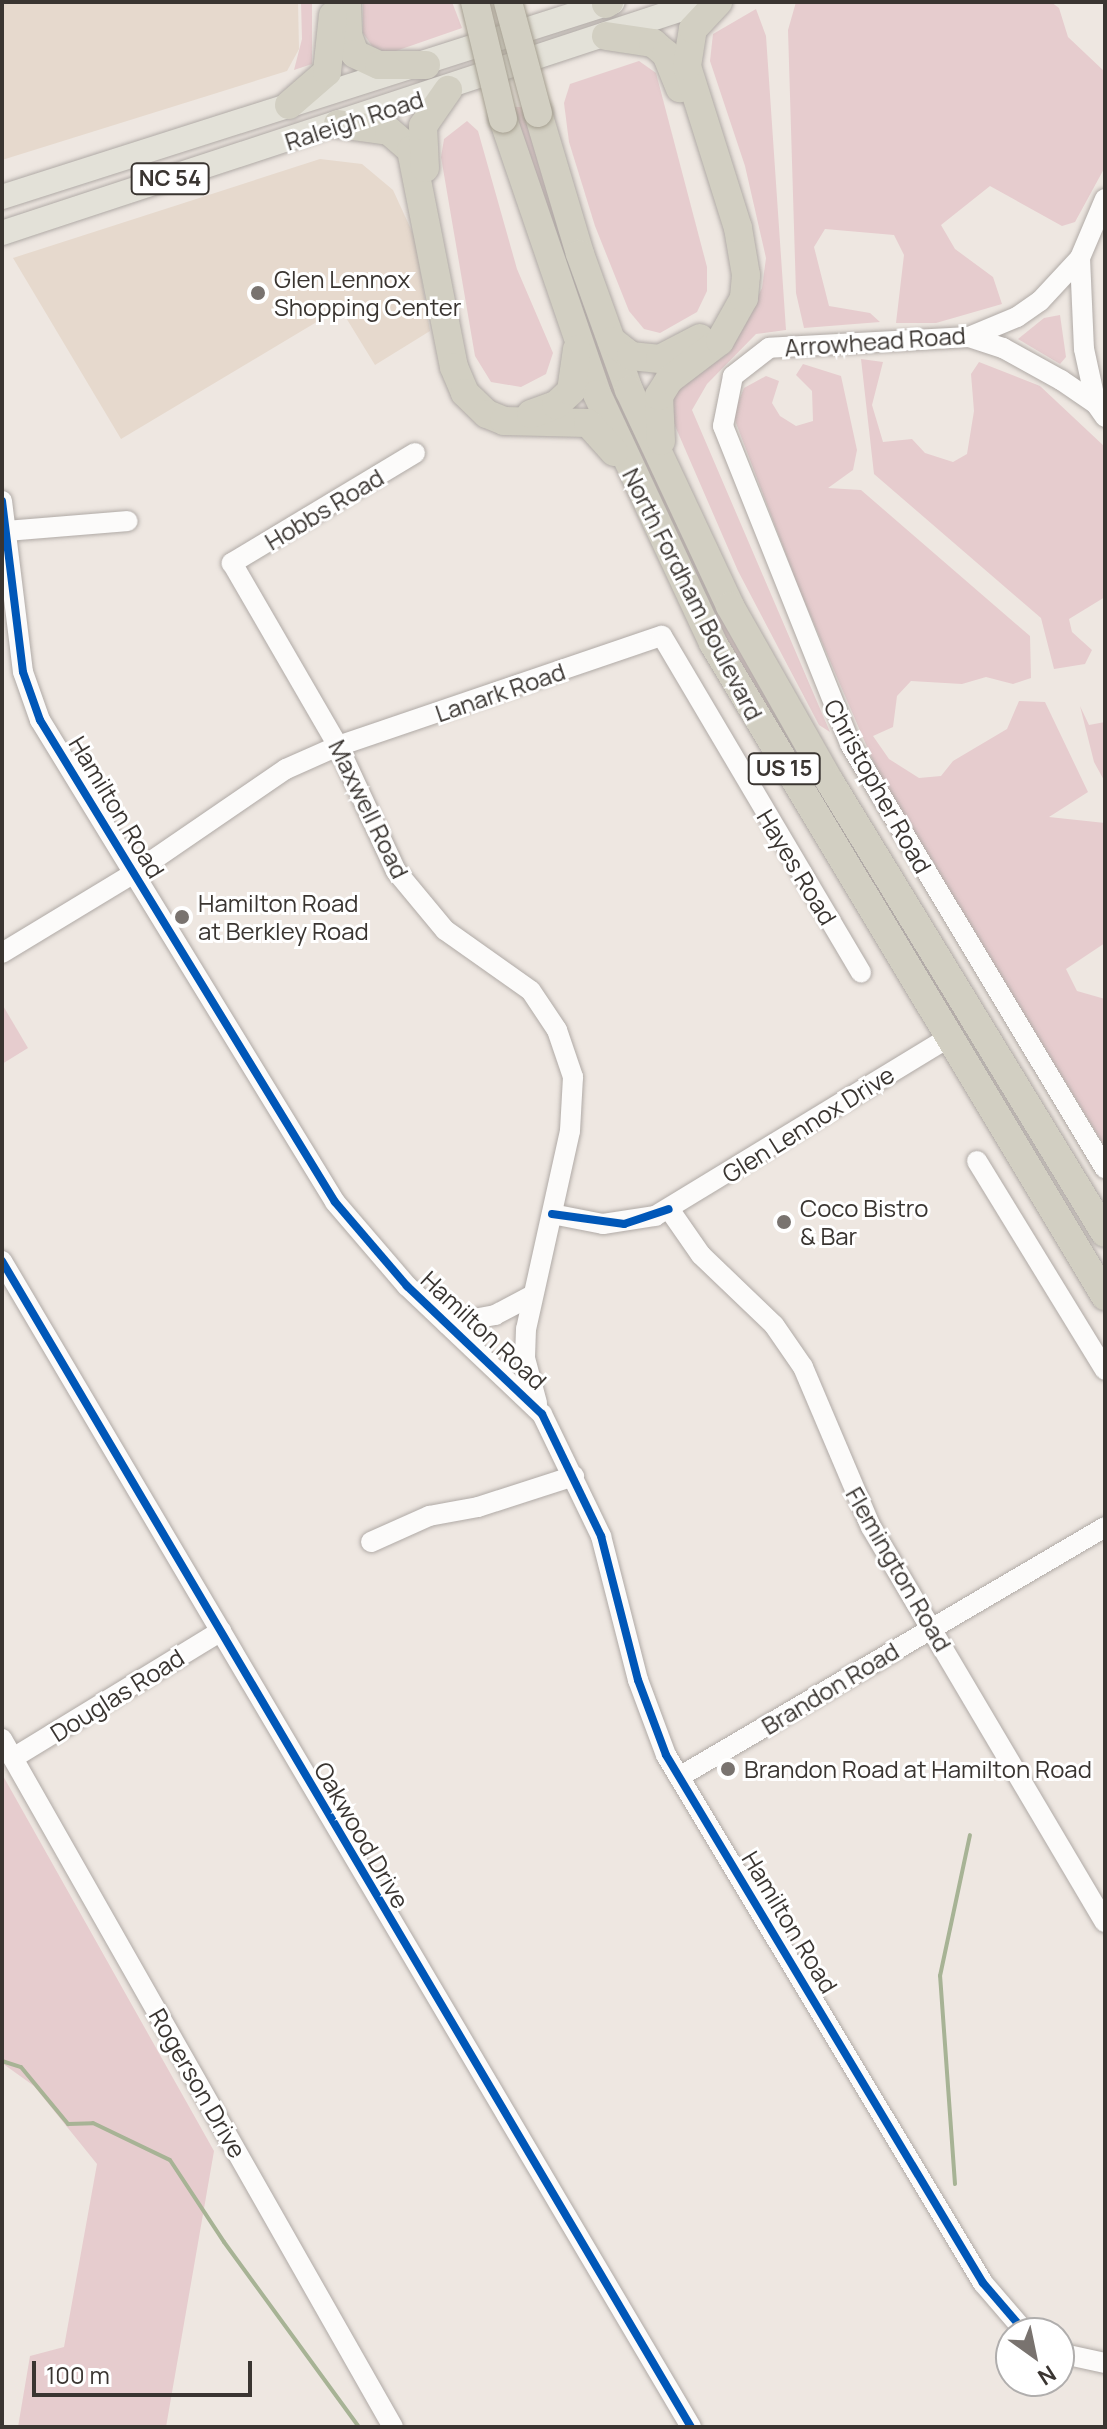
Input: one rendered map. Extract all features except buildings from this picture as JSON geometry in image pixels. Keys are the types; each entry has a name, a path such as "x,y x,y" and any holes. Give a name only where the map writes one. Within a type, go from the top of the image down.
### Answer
{"highway":[{"name":"NC 54","path":"289,105 327,72 333,2"},
{"path":"347,2 348,35 355,54 379,65 426,65"},
{"name":"North Fordham Boulevard","path":"475,2 503,119 577,340 638,490 753,715 1105,1296"},
{"name":"North Fordham Boulevard","path":"508,2 538,113 612,341 658,457 776,691 1105,1233"},
{"path":"658,457 659,396 669,380 720,341 744,298 746,275 738,228 687,66 693,29 718,2"},
{"name":"NC 54","path":"606,36 646,40 671,61 730,264 722,307 710,327 687,348 651,360 631,356 612,341"},
{"path":"448,90 423,126 421,147 471,379 484,398 508,412 547,410 563,400 574,383 577,340"},
{"path":"338,124 389,131 411,150 454,367 465,393 487,414 504,421 588,423 638,490"},
{"path":"948,1038 970,1041 1043,1157 1063,1165"}],"main road":[{"name":"Raleigh Road","path":"2,233 448,90 703,2"},
{"name":"Raleigh Road","path":"2,197 289,105 426,65 609,3"},
{"path":"302,136 303,125 315,114 426,65"}],"street":[{"name":"Arrowhead Road","path":"733,376 769,348 969,337 1040,301 1080,258 1105,199"},
{"path":"1080,258 1084,349 1100,410"},
{"path":"969,337 1027,361 1100,410"},
{"name":"Christopher Road","path":"733,376 723,426 831,704 886,810 1105,1168"},
{"name":"Hobbs Road","path":"232,563 415,453"},
{"name":"Hamilton Road","path":"2,501 31,699 335,1202 447,1324 542,1414 574,1476 611,1565 646,1707 679,1777 983,2283 1012,2317"},
{"path":"4,529 128,521"},
{"name":"Maxwell Road","path":"232,563 338,746 396,871 415,898 445,930 531,991 557,1030 573,1077 570,1131 531,1296 525,1358 542,1414"},
{"name":"Lanark Road","path":"2,953 134,873 275,776 338,746 662,636"},
{"name":"Hayes Road","path":"662,636 861,972"},
{"name":"Glen Lennox Drive","path":"669,1209 948,1038"},
{"path":"977,1161 1105,1370"},
{"path":"552,1214 624,1224 669,1209"},
{"name":"Flemington Road","path":"669,1209 701,1255 789,1344 815,1390 858,1503 1105,1922"},
{"name":"Oakwood Drive","path":"2,1261 691,2427"},
{"path":"447,1324 495,1315 531,1296"},
{"path":"371,1542 429,1516 508,1498 574,1476"},
{"name":"Brandon Road","path":"679,1777 1105,1527"},
{"name":"Douglas Road","path":"13,1758 221,1631"},
{"name":"Rogerson Drive","path":"2,1739 393,2427"},
{"path":"1075,2356 1105,2363"}],"shaded area":[{"path":"2,2 298,2 299,49 287,71 2,160"},
{"path":"301,2 312,2 312,64 294,70 302,39"},
{"path":"363,2 452,2 462,28 390,53 374,49 363,33"},
{"path":"796,2 1051,2 1059,8 1068,37 1105,72 1105,167 1075,222 1062,226 990,186 941,225 955,249 993,277 1002,304 936,323 896,323 904,255 894,235 825,229 814,247 829,306 870,313 880,322 804,328 796,293 788,30"},
{"path":"756,9 766,36 786,330 756,334 707,384 692,410 830,732 819,725 738,571 669,412 674,391 730,352 762,288 766,258 745,166 710,61 713,34"},
{"path":"639,61 656,73 707,267 707,291 697,312 660,333 644,329 629,311 595,226 569,142 564,103 570,84"},
{"path":"514,107 525,107 621,389 968,1032 947,1019 691,582 557,265"},
{"path":"467,121 478,131 517,269 553,353 546,374 521,387 491,382 475,356 441,157 444,139"},
{"path":"320,159 362,164 393,190 415,238 430,331 375,365 340,308 121,439 13,258"},
{"path":"1060,315 1066,357 1060,364 1018,339 1044,318"},
{"path":"861,359 883,362 872,405 883,442 912,439 925,453 953,462 967,454 974,411 971,374 979,362 1040,386 1105,447 1105,597 1069,619 1072,632 1092,650 1085,664 1054,669 1041,618 874,474"},
{"path":"803,364 841,376 857,450 853,470 828,488 861,490 1030,636 1031,678 1013,684 986,677 962,684 911,681 897,696 893,727 873,736 889,759 919,778 941,776 953,761 1007,729 1019,701 1045,702 1088,792 1049,817 1105,823 1105,943 1066,969 1077,991 1105,999 1105,1147 883,784 799,589 733,415 744,388 766,376 779,381 772,403 780,416 796,426 813,421 812,391 796,375"},
{"path":"1080,706 1089,725 1105,722 1105,782 1094,762"},
{"path":"2,1004 28,1048 2,1064"},
{"path":"2,1774 214,2151 166,2427 18,2427 30,2356 64,2347 97,2164 34,2086 2,2063"}],"waterway":[{"path":"955,2184 940,1976 970,1835"},
{"path":"2,2061 21,2067 68,2124 93,2123 170,2160 224,2242 359,2427"}],"cycle path":[{"path":"2,501 23,672 40,720 335,1202 407,1286 542,1414 601,1536 638,1680 666,1755 983,2283 1012,2317"},
{"path":"552,1214 624,1224 669,1209"},
{"path":"2,1261 691,2427"}],"place":[{"name":"Glen Lennox Shopping Center","path":"258,293"},
{"name":"Hamilton Road at Berkley Road","path":"182,917"},
{"name":"Coco Bistro & Bar","path":"784,1222"},
{"name":"Brandon Road at Hamilton Road","path":"728,1769"}]}
